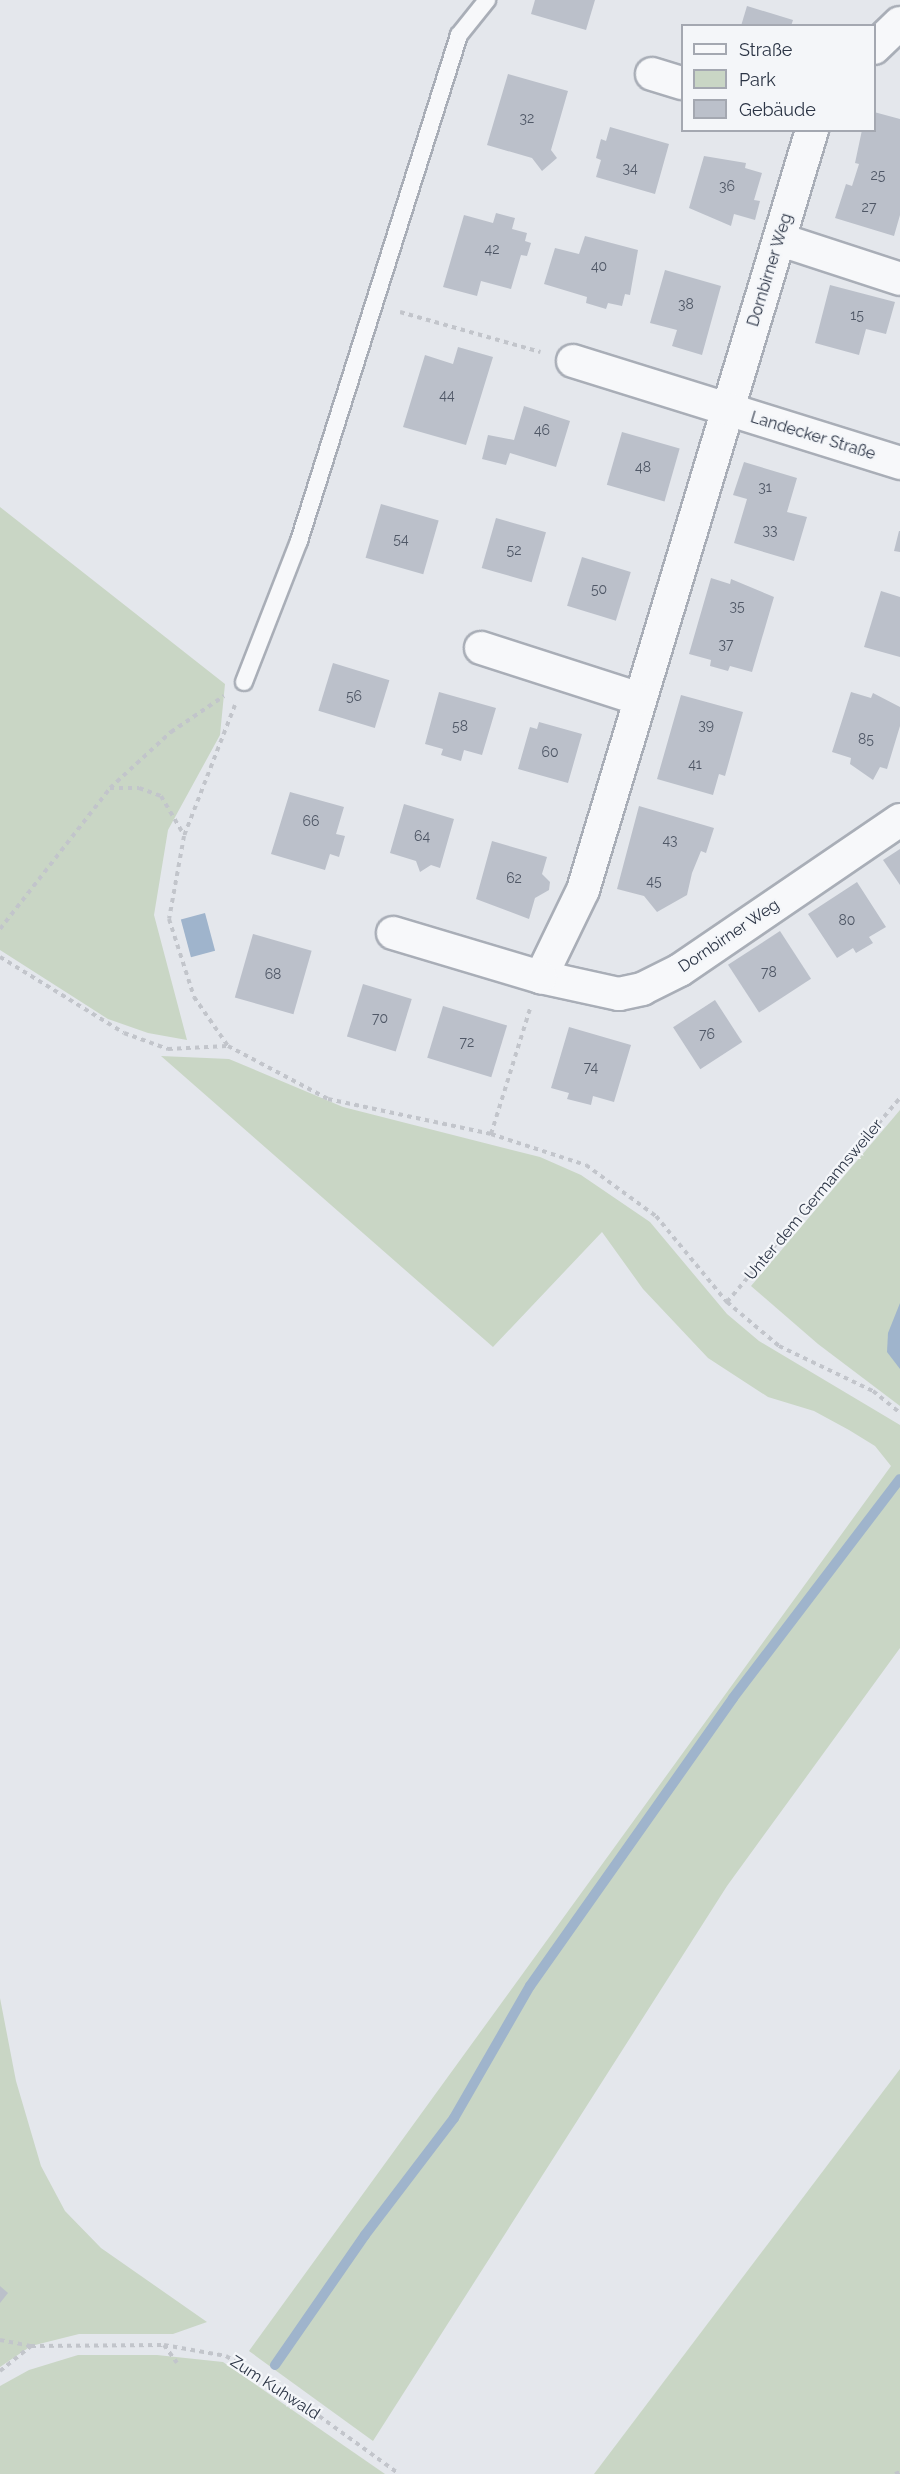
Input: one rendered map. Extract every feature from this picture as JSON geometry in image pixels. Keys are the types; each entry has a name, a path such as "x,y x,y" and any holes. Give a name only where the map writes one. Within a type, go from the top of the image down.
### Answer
{"street":[{"path":"876,46 900,23"},
{"path":"652,74 681,83"},
{"name":"Dornbirner Weg","path":"541,977 583,890 726,409 781,240 811,132"},
{"path":"781,240 900,279"},
{"path":"573,361 726,409"},
{"name":"Landecker Straße","path":"726,409 900,463"},
{"path":"481,648 640,699"},
{"name":"Dornbirner Weg","path":"393,933 541,977 619,994 642,989 680,970 900,819"}],"lane":[{"path":"244,681 299,541 459,35 487,0"}],"path":[{"path":"374,304 573,361"},
{"path":"0,929 110,788 171,732 244,681"},
{"path":"244,681 184,836 169,919 194,997 228,1046 328,1099 491,1134 586,1165 656,1216 727,1302 779,1346 873,1391 900,1413"},
{"path":"110,788 139,788 161,796 184,836"},
{"path":"0,957 79,1009 124,1033 168,1049 228,1046"},
{"path":"491,1134 541,977"},
{"name":"Unter dem Germannsweiler","path":"727,1302 900,1098"},
{"name":"Zum Kuhwald","path":"0,2340 31,2346 164,2345 225,2356 291,2395 399,2474"},
{"path":"164,2345 177,2363"},
{"path":"0,2371 31,2346"},
{"path":"895,2474 900,2472"}],"green space":[{"path":"0,507 225,684 220,735 168,830 154,915 187,1040 148,1033 108,1019 0,950"},
{"path":"161,1056 229,1059 343,1107 540,1157 581,1175 650,1222 727,1314 759,1341 900,1425 900,1648 727,1886 373,2441 249,2351 891,1466 875,1446 849,1430 814,1411 768,1397 708,1358 643,1289 602,1232 493,1347"},
{"path":"900,1110 900,1406 818,1344 751,1286"},
{"path":"0,1998 16,2081 41,2166 65,2211 101,2248 207,2322 173,2334 79,2334 31,2346 0,2367"},
{"path":"900,2069 900,2474 594,2474"},
{"path":"78,2355 157,2355 223,2362 385,2474 0,2474 0,2386 29,2370"}],"water":[{"path":"205,913 215,951 191,957 181,919"},
{"path":"900,1303 900,1369 887,1352 888,1333"}],"building":[{"path":"535,0 595,0 586,30 531,14"},
{"path":"747,6 793,20 792,24 742,24"},
{"path":"508,74 568,91 551,150 557,158 542,171 532,158 487,145"},
{"path":"876,113 900,119 900,215 894,236 835,218 846,184 852,186 859,164 855,163 862,132 876,132"},
{"path":"610,127 669,144 655,194 596,177 601,160 596,158 601,139 606,141"},
{"path":"704,156 746,163 745,168 762,173 754,200 760,201 755,220 734,214 731,226 689,208"},
{"path":"496,213 515,218 512,229 527,233 525,241 531,243 527,256 521,255 511,289 481,281 477,296 443,287 464,215 493,223"},
{"path":"585,236 638,250 630,295 625,294 622,306 608,303 606,309 586,303 587,297 544,284 555,248 579,254"},
{"path":"665,270 721,286 702,355 672,346 677,330 650,323"},
{"path":"830,285 895,302 886,334 866,329 859,355 815,343"},
{"path":"458,347 493,357 466,445 403,427 425,355 453,364"},
{"path":"524,406 570,421 556,467 510,453 506,465 482,459 488,435 514,440"},
{"path":"622,432 680,449 665,501 607,485"},
{"path":"744,462 797,478 787,512 807,517 794,561 734,543 747,499 733,495"},
{"path":"381,504 439,521 423,574 366,558"},
{"path":"496,518 546,532 532,582 482,568"},
{"path":"900,531 900,552 894,551"},
{"path":"582,557 631,572 616,621 567,606"},
{"path":"711,578 730,584 731,579 774,597 752,672 730,666 728,671 710,666 711,660 689,654"},
{"path":"881,591 900,597 900,657 864,647"},
{"path":"333,663 389,680 375,728 318,711"},
{"path":"439,692 496,708 482,755 464,750 461,761 441,755 443,749 425,744"},
{"path":"851,692 871,698 873,693 900,707 900,726 887,769 880,767 873,780 850,764 851,758 832,752"},
{"path":"681,695 743,712 725,776 719,774 713,795 657,779"},
{"path":"539,722 582,734 568,783 518,769 530,727 537,729"},
{"path":"290,792 344,807 336,834 345,836 339,857 330,854 325,870 271,854"},
{"path":"404,804 454,819 440,868 431,865 420,872 416,861 390,853"},
{"path":"639,806 714,828 706,853 701,851 692,873 687,895 657,912 644,896 617,889"},
{"path":"492,841 547,857 542,874 550,882 549,890 535,898 529,919 476,899"},
{"path":"900,849 900,885 883,860"},
{"path":"857,882 886,927 869,937 873,943 856,953 853,948 837,958 808,914"},
{"path":"780,931 811,979 759,1013 728,965"},
{"path":"253,934 312,951 293,1014 235,997"},
{"path":"363,984 412,999 396,1052 347,1037"},
{"path":"715,1000 742,1042 700,1069 673,1027"},
{"path":"443,1006 507,1026 491,1077 427,1058"},
{"path":"569,1027 631,1045 614,1102 593,1096 591,1105 567,1099 569,1093 551,1088"},
{"path":"0,2286 8,2293 0,2303"}],"waterway":[{"path":"275,2365 365,2235 454,2118 530,1986 733,1698 900,1479"}]}
